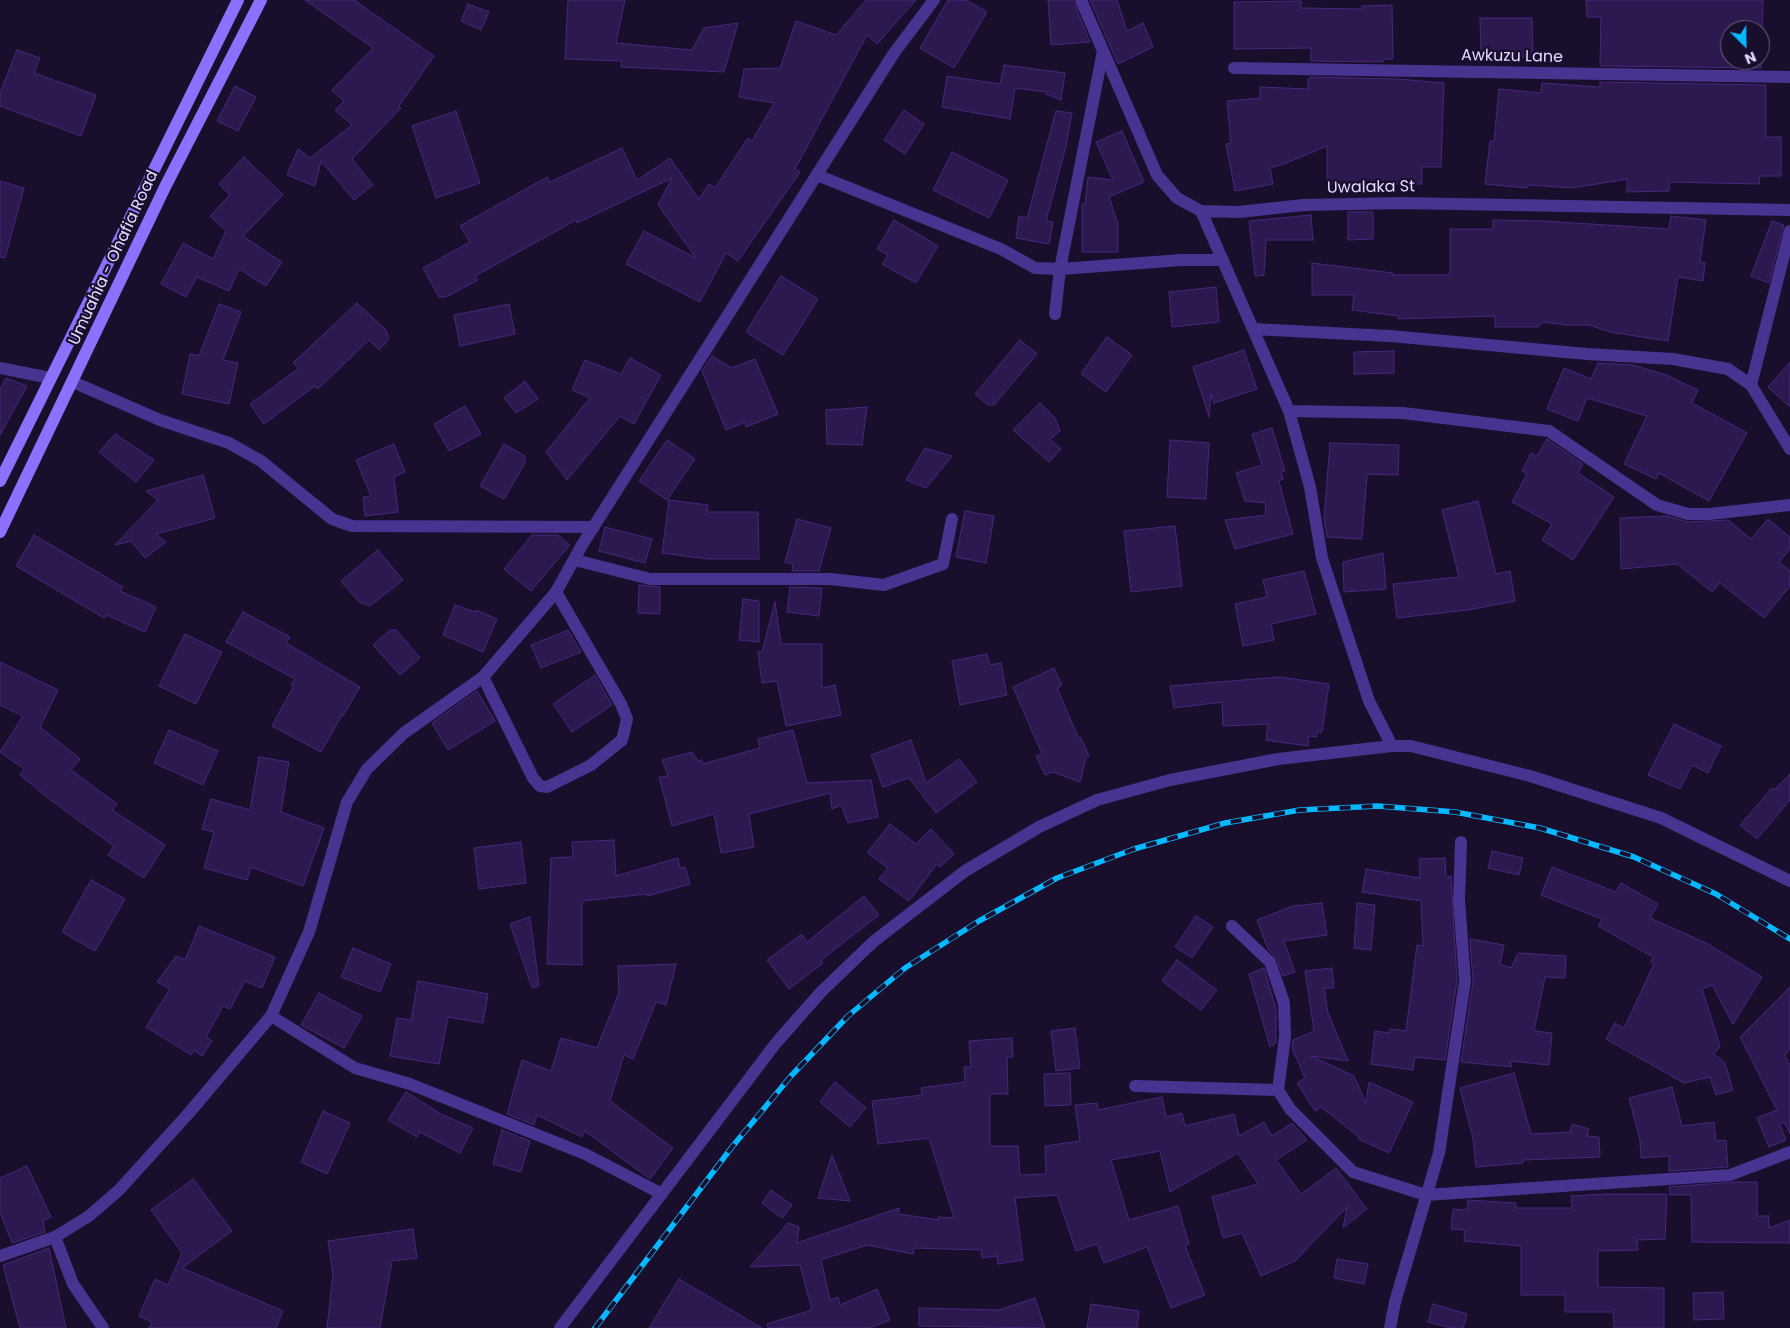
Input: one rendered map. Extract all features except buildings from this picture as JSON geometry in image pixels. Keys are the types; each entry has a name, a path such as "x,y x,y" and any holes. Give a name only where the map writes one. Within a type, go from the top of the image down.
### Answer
{"main road":[{"name":"Umuahia - Ohafia Road","path":"0,481 238,0"},
{"name":"Umuahia - Ohafia Road","path":"0,532 165,187 261,0"},
{"path":"82,315 101,323"}],"street":[{"path":"0,1256 55,1237 89,1216 119,1190 194,1107 271,1016 309,932 347,802 367,768 404,733 483,677 556,592 594,527 894,52 934,0"},
{"name":"Uwalaka St","path":"1081,0 1157,175 1177,198 1202,211 1238,212 1304,205 1400,202 1790,210"},
{"path":"1055,314 1060,269 1103,51"},
{"name":"Awkuzu Lane","path":"1234,68 1790,77"},
{"path":"817,176 1001,249 1035,268 1060,269 1182,260 1223,260"},
{"path":"1202,211 1289,411 1310,487 1325,568 1369,701 1392,746"},
{"path":"1752,385 1790,231"},
{"path":"1253,329 1390,336 1587,354 1673,359 1728,369 1752,385 1790,449"},
{"path":"0,368 50,378"},
{"path":"73,382 160,420 229,442 261,461 332,519 352,526 594,527"},
{"path":"1289,411 1403,413 1549,432 1657,504 1680,512 1710,514 1790,505"},
{"path":"574,560 650,579 830,579 884,585 943,564 952,519"},
{"path":"483,677 533,778 540,786 547,787 591,765 622,740 627,719 621,704 556,592"},
{"path":"560,1328 776,1043 821,992 873,942 965,871 1039,827 1096,800 1170,780 1278,758 1392,746 1411,746 1530,776 1662,818 1790,881"},
{"path":"1390,1328 1395,1302 1439,1153 1465,981 1459,899 1461,842"},
{"path":"1232,926 1270,962 1284,1003 1285,1037 1278,1090 1290,1109 1353,1172 1426,1195 1730,1175 1790,1152"},
{"path":"271,1016 355,1068 410,1084 585,1154 662,1194"},
{"path":"1135,1086 1278,1090"},
{"path":"55,1237 73,1284 103,1328"}],"railway":[{"path":"595,1328 732,1147 791,1076 848,1016 905,968 979,921 1057,878 1134,849 1225,823 1300,810 1378,806 1455,812 1540,828 1634,857 1716,894 1790,939"}]}
